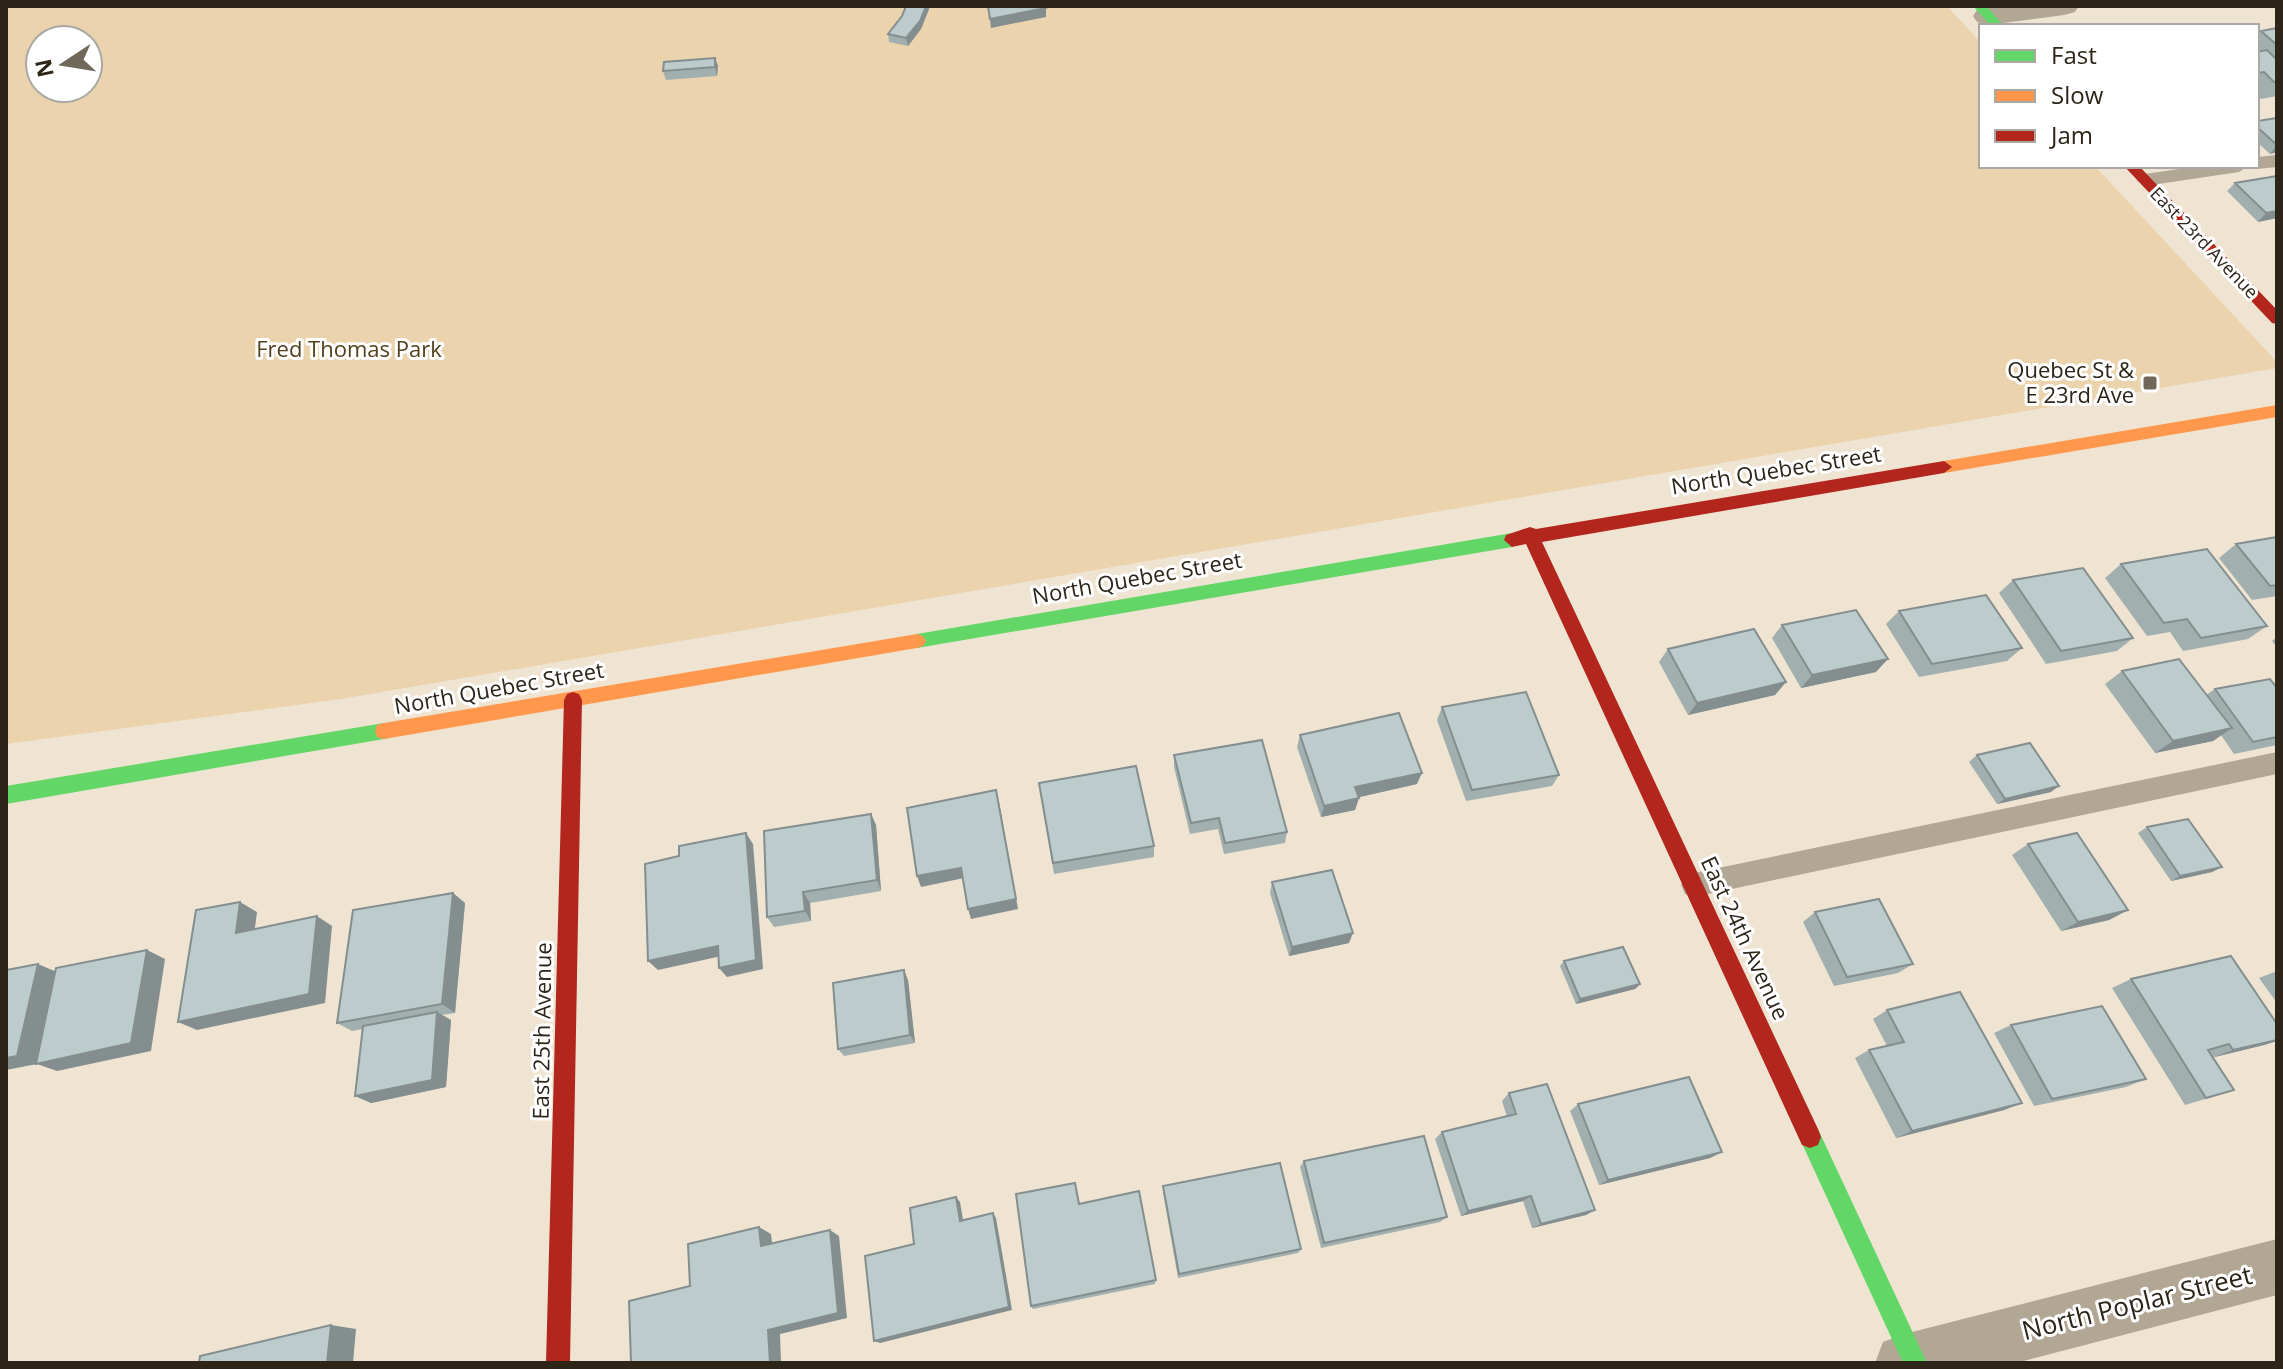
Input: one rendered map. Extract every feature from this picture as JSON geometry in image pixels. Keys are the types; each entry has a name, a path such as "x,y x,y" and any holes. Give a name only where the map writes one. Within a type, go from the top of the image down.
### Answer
{"main road":[{"name":"East 23rd Avenue","path":"2133,168 2277,319"},
{"name":"North Quebec Street","path":"6,795 1530,534 2277,411"},
{"name":"East 24th Avenue","path":"1530,534 1911,1362"},
{"name":"East 25th Avenue","path":"558,1363 573,700"}],"street":[{"path":"1988,16 2064,6"},
{"name":"North Poplar Street","path":"1911,1362 2277,1267"}],"lane":[{"path":"2145,180 2226,168"},
{"path":"1694,885 2277,763"}],"green space":[{"name":"Fred Thomas Park","path":"6,6 1947,6 1979,41 1979,168 2097,168 2277,362 2277,368 341,699 6,744"}],"building":[{"path":"906,6 926,6 920,21 906,38 888,34 902,16"},
{"path":"988,6 1045,6 1046,8 990,19"},
{"path":"2277,28 2277,45 2261,31"},
{"path":"2267,50 2277,60 2277,82 2264,72 2259,73 2259,52"},
{"path":"715,58 715,67 663,71 664,62"},
{"path":"2277,118 2277,145 2259,129 2259,121"},
{"path":"2277,176 2277,211 2266,213 2235,183"},
{"path":"2277,537 2277,585 2270,586 2236,544"},
{"path":"2207,549 2267,626 2201,638 2187,619 2164,623 2121,564"},
{"path":"2083,568 2133,638 2061,651 2013,580"},
{"path":"1986,595 2022,648 1932,664 1899,611"},
{"path":"1856,610 1888,659 1812,675 1782,625"},
{"path":"1754,629 1786,682 1697,703 1668,649"},
{"path":"2179,659 2232,728 2173,741 2122,671"},
{"path":"2270,679 2277,688 2277,737 2253,742 2215,689"},
{"path":"1526,692 1559,775 1472,790 1442,707"},
{"path":"1399,713 1422,773 1355,787 1359,798 1324,806 1300,735"},
{"path":"1262,740 1287,832 1225,843 1219,818 1191,823 1174,755"},
{"path":"2030,743 2059,786 2005,799 1977,755"},
{"path":"1136,766 1154,846 1053,863 1039,783"},
{"path":"996,790 1016,899 968,909 961,868 917,876 907,808"},
{"path":"871,814 877,880 803,892 805,911 767,917 764,831"},
{"path":"2188,819 2222,867 2180,876 2147,827"},
{"path":"746,833 756,960 719,968 718,946 648,961 645,864 679,856 679,846"},
{"path":"2077,833 2128,910 2078,922 2028,844"},
{"path":"1332,870 1353,933 1292,947 1272,882"},
{"path":"453,893 442,1004 337,1023 353,910"},
{"path":"1879,899 1913,964 1847,977 1815,912"},
{"path":"240,902 236,933 317,916 309,994 178,1022 196,910"},
{"path":"1623,947 1640,984 1580,999 1564,961"},
{"path":"147,950 131,1043 36,1064 56,968"},
{"path":"2231,956 2277,1024 2277,1040 2233,1050 2229,1044 2208,1050 2234,1090 2206,1098 2131,979"},
{"path":"38,964 17,1056 6,1058 6,970"},
{"path":"904,970 910,1035 838,1049 833,983"},
{"path":"1960,992 2022,1103 1912,1131 1869,1050 1904,1042 1887,1010"},
{"path":"2102,1006 2146,1079 2052,1099 2011,1025"},
{"path":"437,1012 432,1080 355,1096 363,1026"},
{"path":"1689,1077 1722,1152 1608,1180 1578,1104"},
{"path":"1547,1084 1595,1210 1541,1224 1531,1196 1468,1211 1442,1132 1516,1114 1509,1093"},
{"path":"1424,1136 1447,1217 1324,1243 1304,1161"},
{"path":"1280,1163 1301,1249 1179,1274 1163,1186"},
{"path":"1075,1183 1079,1204 1139,1191 1156,1280 1031,1306 1016,1194"},
{"path":"956,1197 960,1221 993,1213 1009,1307 874,1341 865,1256 914,1244 910,1208"},
{"path":"759,1227 761,1246 830,1230 838,1313 768,1330 770,1363 631,1363 629,1301 690,1286 688,1244"},
{"path":"331,1325 327,1363 199,1363 200,1356"}],"traffic: fast":[{"path":"1979,6 1996,24"},
{"path":"917,641 1512,540"},
{"path":"6,795 384,731"},
{"path":"1810,1137 1915,1363"}],"traffic: slow":[{"path":"1944,467 2277,411"},
{"path":"384,731 917,641"}],"traffic: jam":[{"path":"2133,168 2277,319"},
{"path":"1512,540 1944,467"},
{"path":"1530,534 1810,1137"},
{"path":"558,1363 573,700"}],"place":[{"name":"Quebec St & E 23rd Ave","path":"2150,383"}]}
